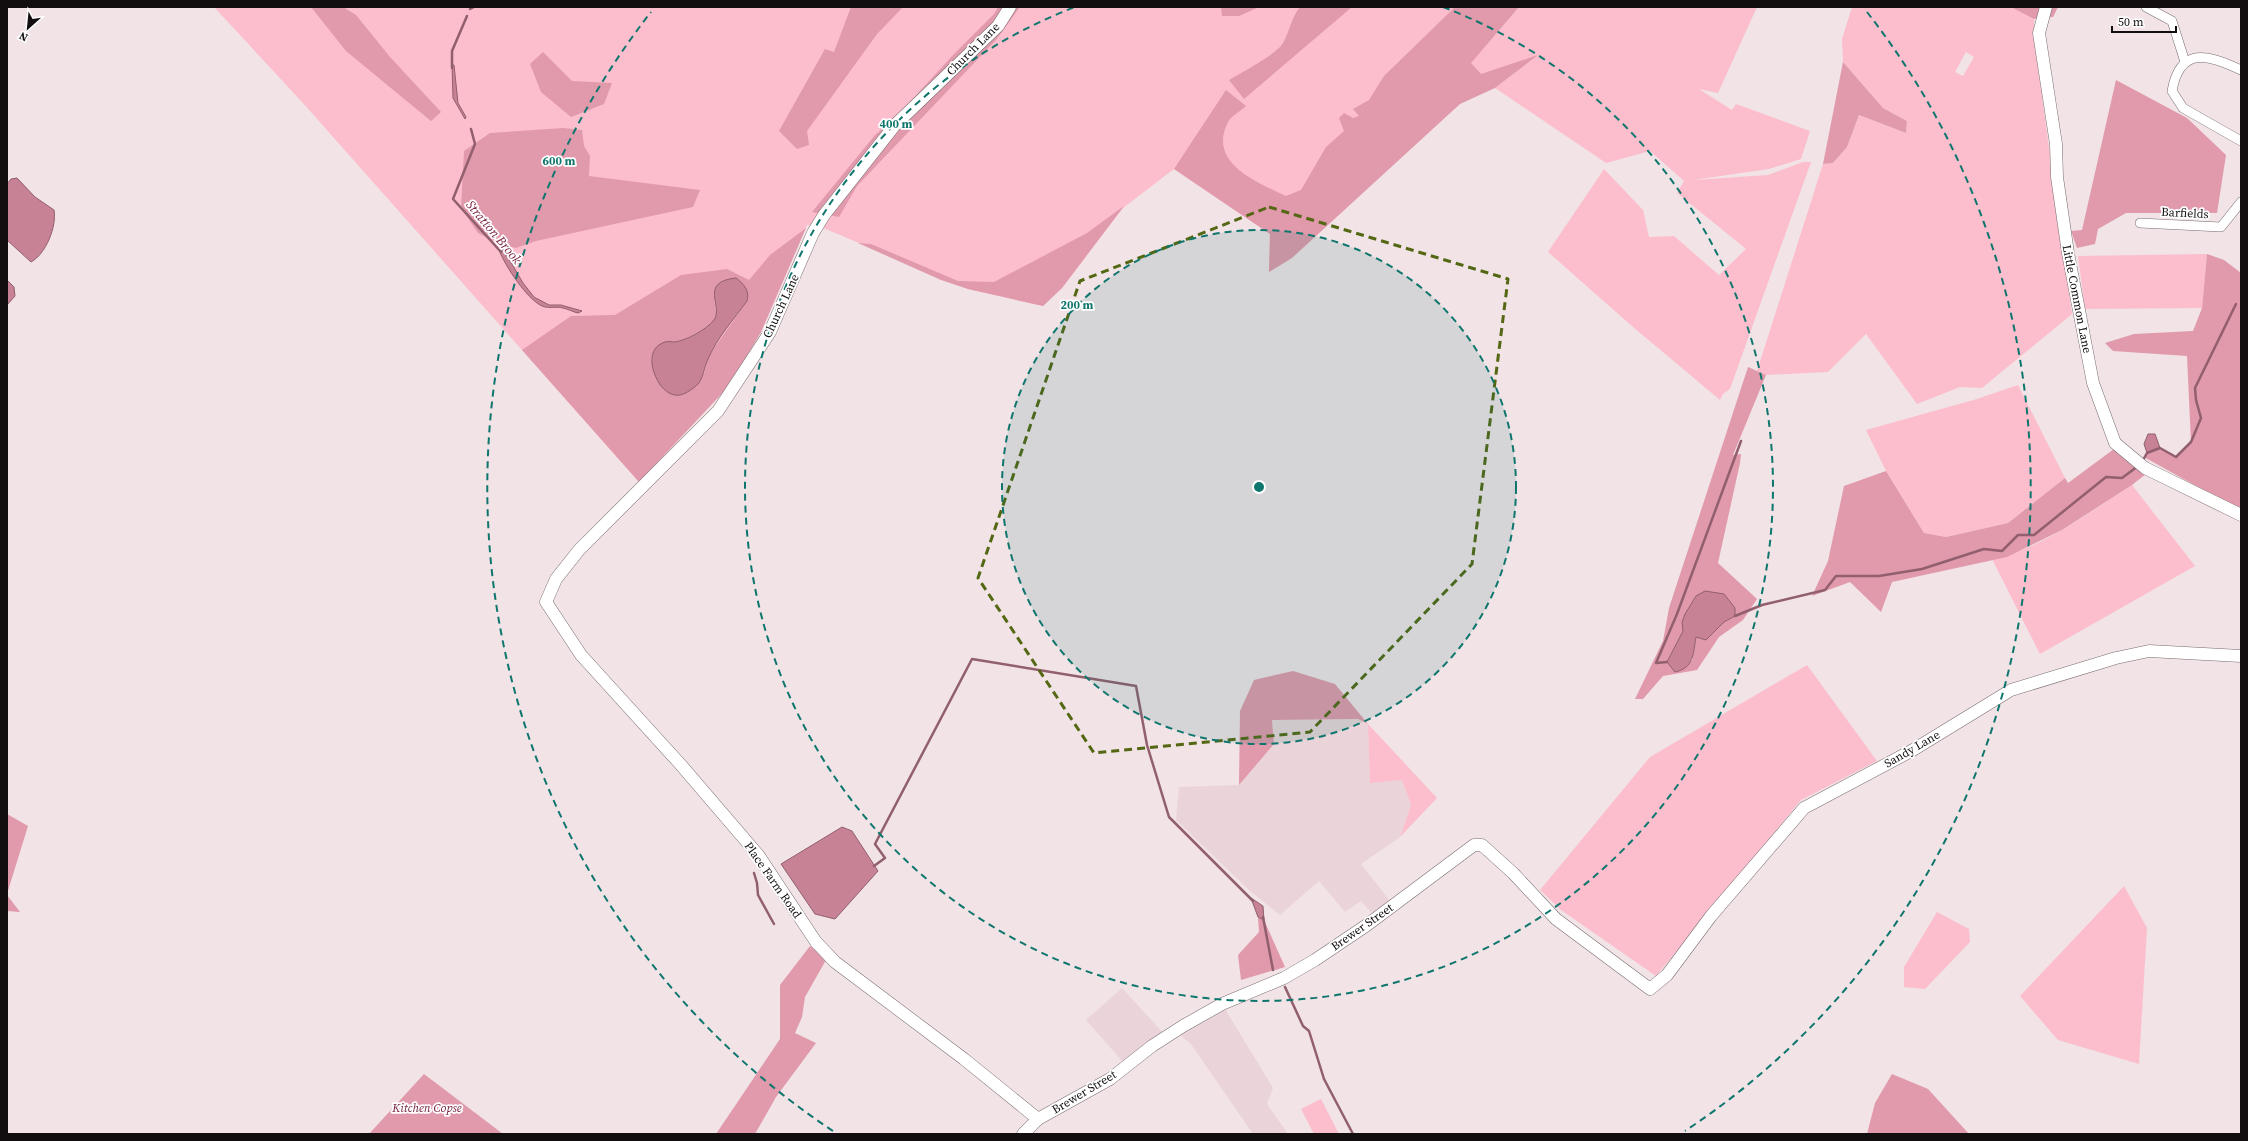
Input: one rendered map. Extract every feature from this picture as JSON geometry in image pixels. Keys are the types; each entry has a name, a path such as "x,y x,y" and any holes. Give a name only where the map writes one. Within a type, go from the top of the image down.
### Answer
{"street":[{"name":"Church Lane","path":"546,602 556,579 579,550 718,411 770,332 813,233 824,215 895,124 998,26 1010,7"},
{"name":"Little Common Lane","path":"2046,7 2039,33 2056,144 2057,177 2068,253 2093,383 2115,443 2146,468 2241,516"},
{"path":"2146,7 2172,21 2185,62"},
{"path":"2241,70 2220,60 2199,56 2185,62 2175,76 2172,91 2183,108 2241,141"},
{"name":"Barfields","path":"2140,223 2221,227 2241,202"},
{"name":"Place Farm Road","path":"546,602 581,655 681,765 759,856 816,942 835,962 964,1059 1038,1119"},
{"name":"Sandy Lane","path":"1658,984 1711,916 1804,808 1913,750 2011,690 2116,658 2149,651 2241,656"},
{"name":"Brewer Street","path":"1038,1119 1110,1079 1152,1046 1183,1026 1222,1004 1284,978 1315,960 1367,925 1474,845 1482,845 1513,873 1556,919 1650,989 1658,984"},
{"path":"1023,1134 1038,1119"}],"highlighted area":[{"path":"1269,207 1508,279 1472,564 1310,732 1094,753 978,578 1080,281"}],"shaded area":[{"path":"214,7 1491,7 1494,36 1519,7 1757,7 1718,93 1699,89 1732,110 1736,104 1810,131 1801,159 1769,169 1693,180 1768,175 1803,162 1811,162 1730,389 1723,394 1720,400 1633,327 1548,252 1604,169 1643,210 1649,237 1674,236 1719,275 1746,249 1677,193 1684,181 1650,151 1606,163 1495,88 1537,55 1460,104 1269,272 1270,234 1174,169 1123,208 1062,288 1043,306 968,289 821,227 807,225 761,332 639,482 302,102"},
{"path":"1852,7 2012,7 2034,19 2034,39 2072,314 1982,388 1960,387 1917,404 1866,334 1828,372 1766,375 1757,371 1823,164 1833,163 1847,147 1859,115 1906,133 1907,121 1883,108 1843,62 1842,39","holes":["1966,52 1974,57 1963,76 1955,72"]},
{"path":"452,65 454,65 458,103 466,117 465,119 453,98"},
{"path":"17,178 35,197 54,210 54,224 46,246 31,262 7,240 7,184 11,179"},
{"path":"502,247 523,283 534,297 549,305 561,305 582,311 578,313 560,307 545,307 536,302 523,289 506,265 499,250"},
{"path":"2207,254 2202,308 2085,309 2078,256"},
{"path":"736,278 746,288 748,294 747,301 716,344 700,381 693,388 681,395 675,395 668,392 660,385 652,366 655,349 665,342 675,342 691,337 711,324 716,315 714,296 718,284 725,280"},
{"path":"7,280 14,287 15,296 7,305"},
{"path":"2018,385 2065,478 2008,523 1946,537 1924,533 1886,471 1866,430 1977,399"},
{"path":"2148,434 2155,434 2160,448 2147,453 2144,444"},
{"path":"2132,485 2195,566 2040,654 1992,559 2010,554 2047,538"},
{"path":"1705,591 1724,594 1735,608 1735,616 1724,622 1706,640 1696,637 1692,659 1689,664 1681,670 1675,672 1667,662 1683,631 1682,622 1685,614 1696,596"},
{"path":"1807,665 1877,761 1801,800 1656,976 1561,910 1540,890 1650,757"},
{"path":"1358,719 1368,724 1370,782 1402,780 1411,805 1400,837 1361,864 1391,902 1374,916 1361,901 1345,912 1319,881 1280,915 1249,890 1176,820 1179,787 1239,785 1274,744 1272,720"},
{"path":"1368,724 1437,798 1400,837 1411,805 1402,780 1370,783"},
{"path":"842,827 852,831 878,871 835,919 815,914 781,864"},
{"path":"2124,886 2147,928 2139,1064 2058,1040 2020,996"},
{"path":"1251,898 1263,906 1264,920 1258,917"},
{"path":"1937,912 1969,929 1970,942 1925,989 1904,987 1904,967"},
{"path":"1122,988 1164,1034 1124,1063 1086,1020"},
{"path":"1222,1004 1273,1088 1267,1104 1288,1134 1253,1134 1191,1044 1181,1036 1186,1029"},
{"path":"1321,1099 1339,1134 1314,1134 1301,1109"}],"green space":[{"path":"311,7 343,7 356,15 390,57 441,112 431,121 346,51"},
{"path":"851,7 903,7 877,34 807,131 809,145 797,149 779,131 825,49 834,52"},
{"path":"998,7 1020,7 996,40 857,186 839,217 812,212 875,135 897,116 953,55 994,14"},
{"path":"1221,7 1259,7 1239,16 1222,16"},
{"path":"1300,7 1352,7 1244,99 1229,80 1258,63 1274,52 1283,43"},
{"path":"1455,7 1519,7 1471,63 1481,74 1538,55 1495,88 1460,104 1292,258 1269,272 1270,234 1174,169 1226,90 1246,106 1229,120 1223,136 1224,149 1229,160 1249,177 1286,196 1301,190 1326,147 1344,131 1339,118 1344,113 1353,118 1359,116 1353,109 1369,100 1384,76"},
{"path":"2011,7 2058,7 2053,17 2034,19"},
{"path":"543,52 572,81 612,83 604,104 571,117 541,92 530,64"},
{"path":"1843,62 1883,108 1907,121 1906,133 1859,115 1847,147 1833,163 1823,164"},
{"path":"2116,80 2187,118 2226,155 2217,213 2126,213 2098,229 2095,244 2077,248 2071,231 2082,230"},
{"path":"563,128 582,130 584,146 590,156 589,176 700,190 693,207 536,241 516,248 497,243 478,233 461,208 464,151 490,133"},
{"path":"1124,206 1062,288 1043,306 968,289 941,280 858,243 871,244 958,281 994,282 1087,233"},
{"path":"806,228 761,332 730,385 639,482 522,350 571,316 615,315 681,275 727,269 749,280 770,255","holes":["714,297 747,301 708,357 704,374 651,361 654,350 660,345 685,339 703,330 713,322 716,314"]},
{"path":"2207,254 2224,260 2241,273 2241,511 2144,457 2147,453 2160,448 2176,457 2191,442 2187,356 2113,351 2105,343 2134,334 2193,331 2202,308"},
{"path":"1748,367 1766,375 1733,455 1741,454 1718,563 1757,599 1743,620 1719,637 1697,670 1663,676 1643,699 1635,699 1663,641 1669,608","holes":["1696,596 1735,616 1724,622 1706,640 1696,637 1692,661 1667,662 1683,631 1685,614"]},
{"path":"2114,449 2146,474 2132,485 2062,530 2007,557 1892,582 1881,612 1850,582 1812,596 1828,561 1844,486 1886,471 1924,533 1946,537 2008,523 2065,478 2068,483"},
{"path":"1293,671 1335,684 1368,724 1358,719 1272,720 1274,744 1239,785 1240,711 1254,680"},
{"path":"7,814 28,826 7,894"},
{"path":"7,895 20,912 7,911"},
{"path":"1258,917 1264,920 1285,967 1241,980 1238,955 1259,932"},
{"path":"810,946 826,960 805,997 802,1017 795,1033 816,1043 776,1097 755,1134 716,1134 780,1039 780,985"},
{"name":"Kitchen Copse","path":"424,1074 503,1134 369,1134"},
{"path":"1892,1074 1928,1089 1969,1134 1867,1134 1875,1103"}],"waterway":[{"name":"Stratton Brook","path":"470,9 474,7"},
{"name":"Stratton Brook","path":"452,68 452,51 467,16"},
{"name":"Stratton Brook","path":"471,129 475,144 453,199 501,252"},
{"path":"2142,462 2147,453 2160,448 2176,457 2191,442 2201,418 2196,400 2195,388 2236,304"},
{"path":"1667,662 1656,663 1677,614 1741,441"},
{"path":"1735,616 1762,605 1825,590 1836,576 1879,576 1922,569 1984,549 2002,551 2018,535 2034,535 2106,477 2122,478 2138,466"},
{"path":"874,866 885,858 875,844 972,659 1136,686 1147,745 1169,817 1253,901"},
{"path":"754,873 758,895 774,924"},
{"path":"1263,917 1273,970"},
{"path":"1285,987 1303,1026 1309,1031 1324,1079 1353,1134"}]}
